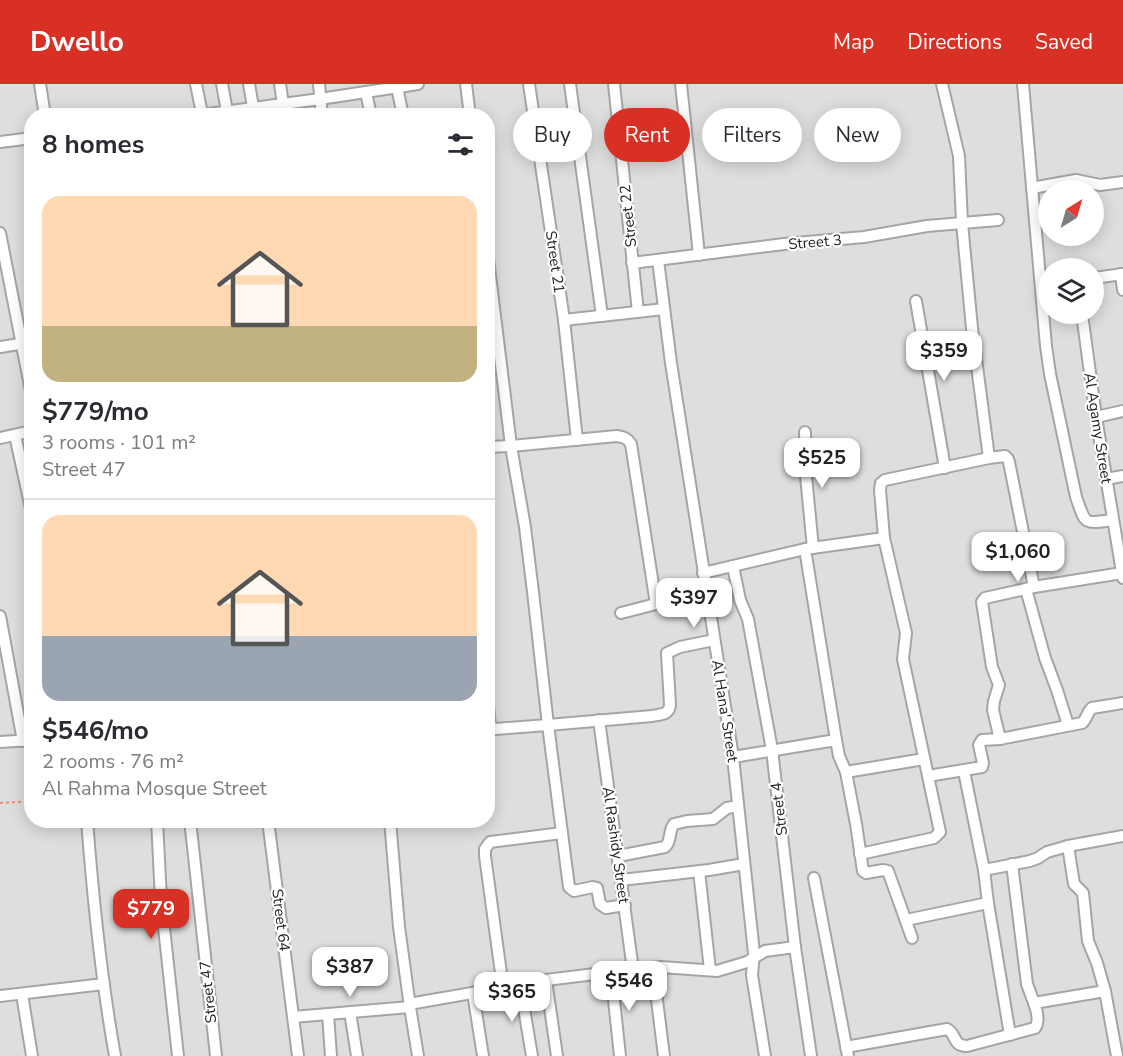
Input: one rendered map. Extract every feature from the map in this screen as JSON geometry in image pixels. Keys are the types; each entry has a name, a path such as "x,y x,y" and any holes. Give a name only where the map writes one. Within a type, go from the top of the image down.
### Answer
{"street":[{"path":"40,84 44,108"},
{"path":"196,84 198,108"},
{"path":"222,84 226,108"},
{"path":"249,84 253,107"},
{"path":"280,84 283,104"},
{"path":"319,84 321,108"},
{"path":"246,108 418,84"},
{"path":"466,84 469,108"},
{"name":"Street 21","path":"529,84 564,320 578,440"},
{"path":"570,84 602,316"},
{"name":"Street 22","path":"614,84 638,312"},
{"path":"681,84 699,255"},
{"path":"942,84 959,156 962,223 972,328 989,458"},
{"path":"1023,84 1032,188 1042,258"},
{"path":"397,87 401,108"},
{"path":"371,108 372,89"},
{"path":"0,142 24,139"},
{"path":"1032,188 1076,180 1100,185 1123,182"},
{"name":"Street 3","path":"632,263 784,244 852,239 927,226 998,220"},
{"path":"0,233 24,335"},
{"name":"Al Hana' Street","path":"658,260 671,363 732,757 754,958 752,975 765,1056"},
{"path":"1104,277 1122,274 1123,290"},
{"path":"916,301 945,468"},
{"path":"564,320 664,309"},
{"path":"495,316 511,446 526,538 569,887 574,891 597,888 600,904 606,908 625,905"},
{"path":"1045,324 1050,374 1082,516 1091,523 1113,520"},
{"name":"Al Agamy Street","path":"1083,324 1096,417 1123,576"},
{"path":"0,347 24,343"},
{"path":"1096,417 1123,411"},
{"path":"805,432 809,548 836,740 839,756 846,772 863,871 865,873 888,871 912,938"},
{"path":"0,438 24,433"},
{"path":"15,435 24,476"},
{"path":"495,447 624,436 631,444 656,604 621,613"},
{"path":"860,854 934,838 938,836 940,828 903,659 906,633 884,538 880,490 881,483 885,480 989,458 1002,456 1008,459 1030,588 1045,658 1058,690 1068,725"},
{"path":"1106,479 1123,476"},
{"path":"703,573 809,548 884,538"},
{"name":"Street 4","path":"733,566 740,600 748,619 772,750 795,947 811,1056"},
{"path":"1000,739 993,710 999,685 993,667 982,602 986,598 1030,588 1123,576"},
{"path":"0,616 24,726"},
{"path":"495,729 666,713 670,705 667,653 680,647 714,640"},
{"path":"928,776 980,768 983,763 979,745 981,741 1082,723 1094,707 1123,703"},
{"name":"Al Rashidy Street","path":"599,720 633,970"},
{"path":"0,742 24,740"},
{"path":"732,757 836,740"},
{"path":"846,772 924,759"},
{"path":"964,771 984,870 1010,1035"},
{"path":"618,856 665,847 674,824 713,819 727,808 738,806"},
{"path":"88,828 95,921 115,1056"},
{"path":"157,828 161,900 178,1056"},
{"name":"Street 47","path":"191,828 216,1056"},
{"name":"Street 64","path":"269,828 298,1056"},
{"path":"391,828 397,908 418,1056"},
{"path":"503,988 485,849 490,842 562,833"},
{"path":"984,870 1034,859 1047,852 1068,846 1123,836"},
{"path":"1068,846 1073,882 1083,893 1088,940 1105,991 1117,1056"},
{"path":"621,880 744,864"},
{"path":"814,878 847,1052 947,1029 952,1032 957,1043 963,1046 1037,1026 1037,1012 1028,984 1012,864"},
{"path":"699,871 710,970"},
{"path":"906,920 988,903"},
{"path":"293,1017 410,1005 546,980 611,972 670,967 717,971 747,962 765,951 795,947"},
{"path":"653,968 664,1056"},
{"path":"611,972 620,1056"},
{"path":"546,980 557,1056"},
{"path":"0,996 104,984"},
{"path":"520,985 532,1056"},
{"path":"1034,1003 1105,991"},
{"path":"473,993 483,1056"},
{"path":"22,994 32,1056"},
{"path":"350,1012 357,1056"},
{"path":"328,1014 331,1056"}],"path":[{"path":"0,803 24,802"}],"shaded area":[{"path":"0,84 1123,84 1123,1056 0,1056"}]}
